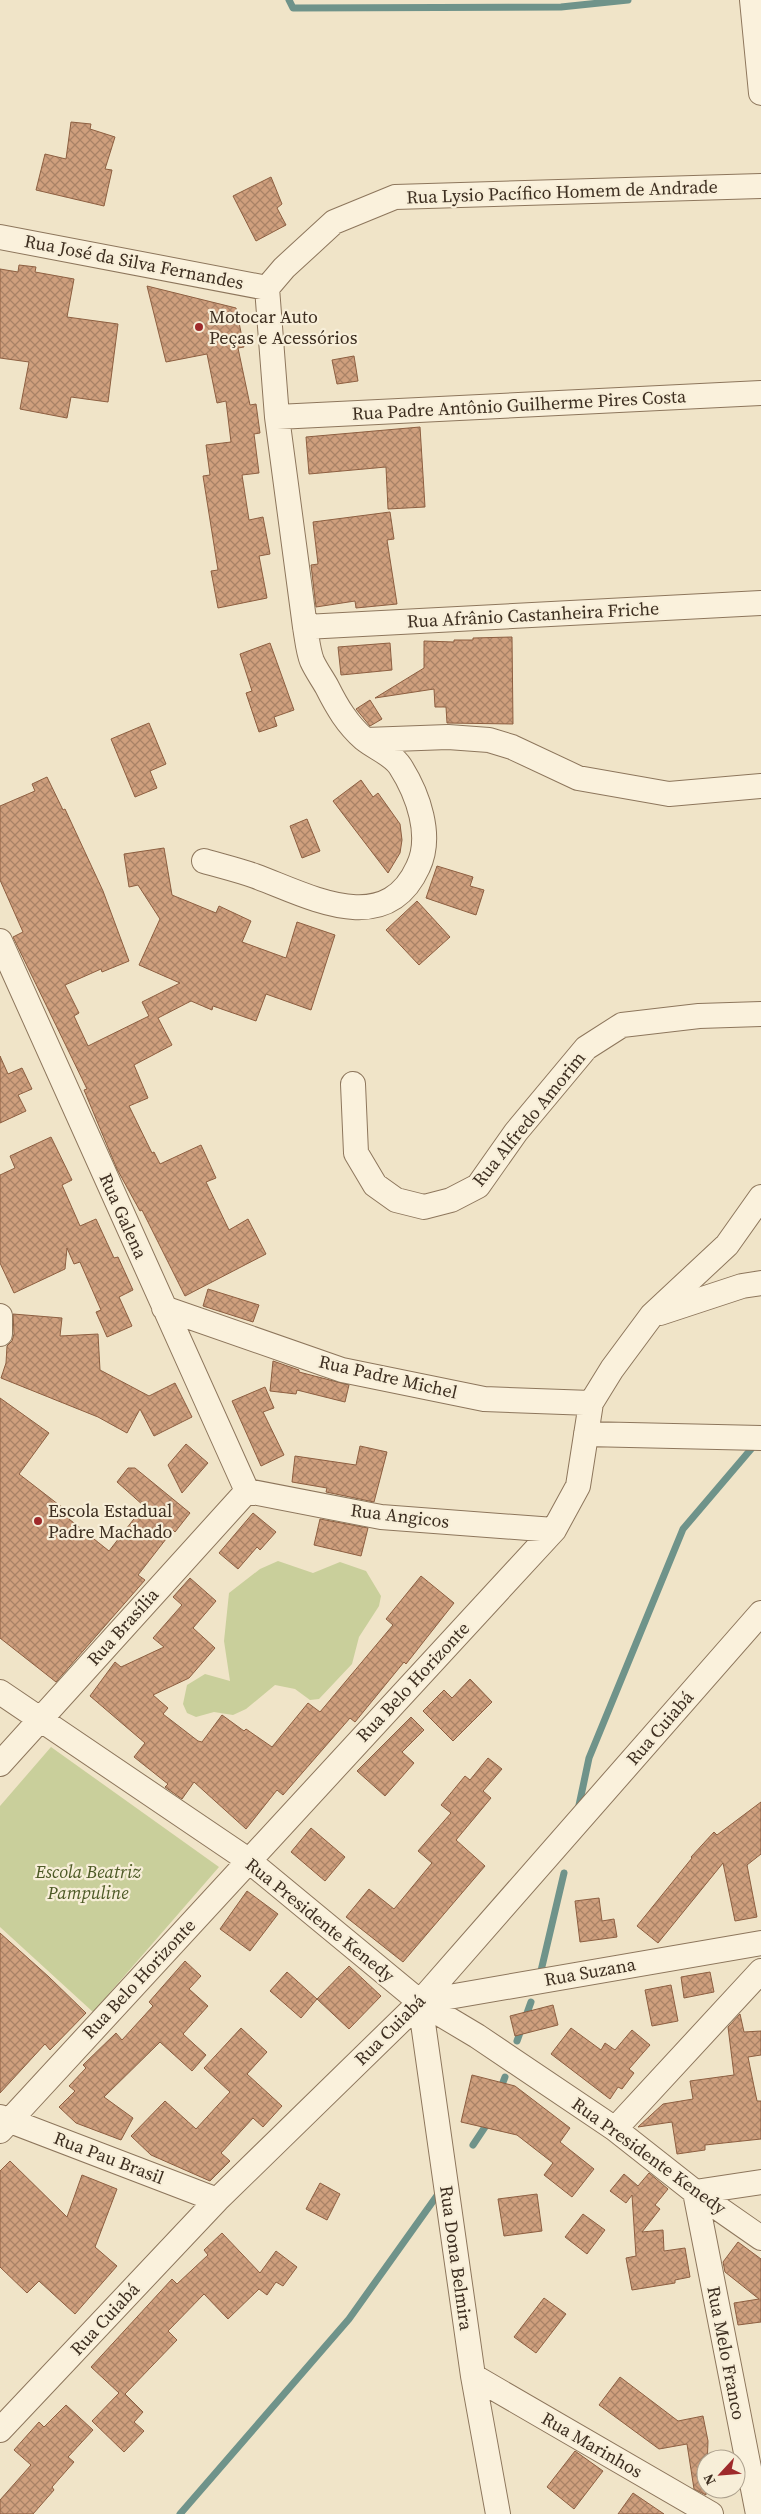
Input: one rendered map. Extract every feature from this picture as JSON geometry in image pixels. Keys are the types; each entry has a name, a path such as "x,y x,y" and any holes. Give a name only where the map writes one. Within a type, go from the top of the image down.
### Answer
{"street":[{"path":"752,0 761,92"},
{"name":"Rua Lysio Pacífico Homem de Andrade","path":"267,288 284,268 334,222 395,197 761,186"},
{"name":"Rua José da Silva Fernandes","path":"0,237 267,288"},
{"path":"204,861 254,876 323,903 348,908 372,906 394,898 411,883 422,860 423,819 399,764 366,740 343,717 312,660 304,627 277,417 267,288"},
{"name":"Rua Padre Antônio Guilherme Pires Costa","path":"277,417 761,393"},
{"name":"Rua Afrânio Castanheira Friche","path":"304,627 761,603"},
{"path":"366,740 448,737 489,740 512,747 578,778 669,794 761,786"},
{"name":"Rua Galena","path":"0,940 247,1490"},
{"name":"Rua Alfredo Amorim","path":"353,1084 356,1153 375,1185 396,1200 424,1207 451,1200 478,1186 516,1132 586,1048 622,1025 699,1016 761,1014"},
{"name":"Rua Belo Horizonte","path":"3,2123 554,1530 578,1486 591,1403 612,1369 652,1315 727,1246 761,1196"},
{"path":"652,1315 742,1286 761,1283"},
{"name":"Rua Padre Michel","path":"164,1308 342,1370 484,1398 591,1403"},
{"path":"0,1316 0,1334"},
{"path":"586,1434 761,1438"},
{"name":"Rua Angicos","path":"247,1490 381,1517 554,1530"},
{"name":"Rua Brasília","path":"0,1764 247,1490"},
{"name":"Rua Cuiabá","path":"0,2430 218,2200 420,2002 761,1613"},
{"name":"Rua Presidente Kenedy","path":"0,1692 248,1860 420,2002 477,2036 615,2128 695,2192 761,2238"},
{"name":"Rua Suzana","path":"420,2002 761,1943"},
{"path":"615,2128 761,1971"},
{"name":"Rua Dona Belmira","path":"420,2002 474,2376 498,2514"},
{"name":"Rua Pau Brasil","path":"3,2123 218,2200"},
{"path":"695,2192 761,2182"},
{"name":"Rua Melo Franco","path":"695,2192 758,2514"},
{"name":"Rua Marinhos","path":"474,2376 711,2514"}],"green space":[{"path":"278,1561 313,1573 340,1562 366,1571 381,1596 379,1606 359,1637 352,1664 319,1699 310,1700 295,1689 275,1685 246,1709 233,1715 214,1712 196,1717 187,1713 183,1704 187,1685 205,1674 230,1681 224,1641 229,1593 260,1569"},
{"name":"Escola Beatriz Pampuline","path":"51,1747 219,1867 93,2012 0,1927 0,1806"}],"building":[{"path":"71,122 91,124 90,129 115,137 105,169 112,170 104,206 36,190 45,154 66,159"},
{"path":"271,177 282,204 277,208 286,225 256,241 233,196"},
{"path":"19,265 36,267 35,272 74,279 67,317 118,324 108,402 71,397 67,418 20,409 29,362 0,358 0,269 18,272"},
{"path":"147,286 236,308 244,347 238,348 250,405 256,404 260,433 254,434 259,473 242,475 249,520 263,517 270,554 259,556 267,598 218,608 211,571 218,570 203,476 210,475 206,445 231,442 226,401 217,403 207,354 166,362"},
{"path":"354,356 358,381 337,384 332,360"},
{"path":"420,427 425,507 388,509 386,467 309,474 306,437"},
{"path":"390,512 394,539 387,540 397,604 356,608 355,601 316,607 311,565 318,564 313,522"},
{"path":"512,637 513,724 447,723 446,707 435,707 434,689 375,698 424,668 424,641 454,642 454,640 473,640 473,638"},
{"path":"270,643 294,710 274,717 277,726 259,732 246,693 252,691 240,654"},
{"path":"390,643 392,670 341,675 338,647"},
{"path":"370,700 382,719 370,726 356,709"},
{"path":"149,723 166,764 150,771 157,788 135,797 111,739"},
{"path":"47,777 63,810 65,809 103,891 129,961 102,972 101,969 65,985 79,1013 74,1016 88,1046 149,1016 142,1002 180,983 139,965 160,919 138,885 129,887 124,854 164,848 172,895 216,913 219,906 251,921 242,942 286,958 297,922 335,935 311,1010 266,994 256,1021 213,1006 212,1010 191,1001 158,1018 172,1045 134,1065 148,1098 129,1106 152,1153 154,1152 160,1164 201,1145 216,1178 206,1182 229,1230 248,1219 266,1254 185,1296 142,1210 140,1211 117,1169 84,1090 87,1089 13,937 23,932 0,880 0,806 35,791 32,784"},
{"path":"361,780 373,797 378,793 400,824 402,840 400,853 388,873 333,801"},
{"path":"307,819 320,851 302,858 290,826"},
{"path":"437,866 473,877 470,886 484,890 476,915 426,898"},
{"path":"417,901 450,937 419,965 386,930"},
{"path":"0,1056 8,1074 22,1068 32,1089 18,1095 26,1111 0,1123"},
{"path":"51,1137 72,1180 62,1185 80,1226 96,1219 114,1258 118,1257 133,1290 119,1297 132,1326 107,1337 96,1312 101,1310 80,1262 74,1264 67,1248 65,1269 14,1293 0,1263 0,1175 15,1168 10,1156"},
{"path":"208,1289 259,1305 253,1322 203,1306"},
{"path":"13,1314 62,1318 60,1336 98,1334 100,1370 149,1396 175,1383 192,1417 154,1436 140,1409 127,1433 98,1417 1,1378 6,1363 7,1346 12,1341 14,1334"},
{"path":"273,1361 299,1370 299,1372 349,1385 345,1402 297,1390 296,1394 270,1391"},
{"path":"265,1387 274,1408 263,1412 284,1455 261,1466 232,1401"},
{"name":"Escola Estadual Padre Machado","path":"0,1398 49,1433 19,1474 72,1515 69,1519 109,1551 144,1506 117,1482 128,1468 135,1468 190,1513 175,1532 173,1530 138,1575 145,1580 56,1682 0,1638"},
{"path":"186,1444 208,1463 182,1493 168,1465"},
{"path":"360,1446 387,1452 374,1502 326,1492 327,1488 292,1482 295,1456 356,1465"},
{"path":"253,1513 276,1532 260,1550 257,1547 238,1569 219,1553"},
{"path":"320,1519 368,1528 361,1556 314,1545"},
{"path":"421,1576 454,1603 406,1664 404,1662 355,1722 350,1718 283,1795 277,1790 246,1829 194,1782 182,1799 165,1787 168,1784 134,1757 145,1743 90,1696 115,1662 121,1667 164,1647 153,1638 182,1605 173,1597 190,1578 216,1601 193,1628 215,1648 189,1678 153,1695 168,1708 163,1714 198,1741 202,1742 222,1715 244,1731 246,1729 272,1747 308,1703 320,1712 393,1625 386,1619"},
{"path":"470,1679 492,1702 453,1741 423,1711 444,1690 452,1698"},
{"path":"411,1717 424,1730 402,1752 414,1763 385,1796 357,1771"},
{"path":"488,1758 502,1769 483,1791 491,1798 456,1840 485,1866 403,1962 346,1917 369,1889 394,1909 432,1863 418,1851 451,1813 441,1805 465,1776 470,1780"},
{"path":"761,1802 761,1854 747,1865 757,1917 735,1921 723,1863 658,1943 637,1926 691,1857 714,1832 717,1835"},
{"path":"311,1828 345,1857 325,1881 291,1852"},
{"path":"247,1891 278,1914 250,1951 220,1929"},
{"path":"599,1898 602,1921 614,1919 617,1937 580,1942 575,1901"},
{"path":"0,1933 86,2013 50,2050 45,2044 0,2093"},
{"path":"185,1961 201,1976 189,1989 208,2006 183,2034 206,2055 192,2071 160,2042 104,2097 133,2118 121,2140 76,2123 59,2107 75,2091 69,2086 86,2068 83,2065 116,2033 122,2040 153,2006 149,2002"},
{"path":"349,1966 381,1996 349,2029 317,1999"},
{"path":"287,1972 317,1999 301,2018 270,1991"},
{"path":"710,1972 714,1992 684,1998 681,1977"},
{"path":"671,1985 678,2021 652,2026 645,1990"},
{"path":"553,2005 558,2025 515,2036 510,2016"},
{"path":"740,2014 744,2032 761,2031 761,2055 748,2057 757,2101 761,2101 761,2139 705,2145 705,2150 677,2154 672,2122 638,2127 663,2104 693,2099 690,2081 734,2075 728,2027"},
{"path":"241,2028 267,2052 247,2074 282,2106 263,2127 253,2118 221,2153 230,2161 210,2181 151,2155 131,2136 165,2101 196,2129 230,2092 204,2068"},
{"path":"571,2028 601,2050 605,2043 615,2050 632,2030 650,2045 629,2069 634,2073 622,2089 618,2087 610,2099 551,2054"},
{"path":"472,2075 515,2086 570,2128 560,2142 594,2169 572,2197 544,2175 553,2163 517,2135 461,2122"},
{"path":"10,2161 67,2217 82,2175 117,2189 95,2247 117,2266 75,2314 39,2281 27,2293 0,2267 0,2171"},
{"path":"649,2173 668,2189 655,2205 660,2209 642,2232 663,2230 664,2251 685,2248 690,2277 675,2280 675,2283 632,2290 626,2258 636,2256 632,2195 626,2203 610,2191 624,2174 638,2186"},
{"path":"320,2183 340,2194 327,2220 306,2209"},
{"path":"537,2194 542,2231 504,2236 498,2199"},
{"path":"583,2214 605,2230 587,2254 565,2237"},
{"path":"222,2233 260,2273 276,2251 297,2267 283,2286 276,2282 267,2295 259,2289 228,2319 204,2294 168,2331 177,2340 125,2394 143,2412 134,2422 144,2431 124,2452 92,2421 119,2393 91,2367 172,2279 177,2284 208,2255 204,2250"},
{"path":"738,2242 761,2259 761,2322 738,2325 734,2303 759,2299 725,2272 723,2262"},
{"path":"544,2298 566,2314 536,2353 514,2337"},
{"path":"620,2377 678,2421 703,2416 708,2449 696,2449 696,2490 694,2489 687,2444 659,2449 599,2405"},
{"path":"66,2405 93,2430 68,2457 74,2462 52,2487 54,2490 33,2514 0,2514 0,2500 31,2465 14,2450 39,2422 44,2427"},
{"path":"575,2451 603,2471 574,2509 547,2487"},
{"path":"633,2493 664,2514 618,2514"}],"waterway":[{"path":"289,0 293,8 561,7 628,0"},
{"path":"578,1810 589,1758 683,1529 752,1448"},
{"path":"540,1975 564,1873"},
{"path":"517,2041 531,2002"},
{"path":"500,2090 505,2077"},
{"path":"473,2145 489,2121"},
{"path":"180,2514 349,2319 441,2190"}],"place":[{"name":"Motocar Auto Peças e Acessórios","path":"199,327"},
{"name":"Escola Estadual Padre Machado","path":"38,1521"}]}
